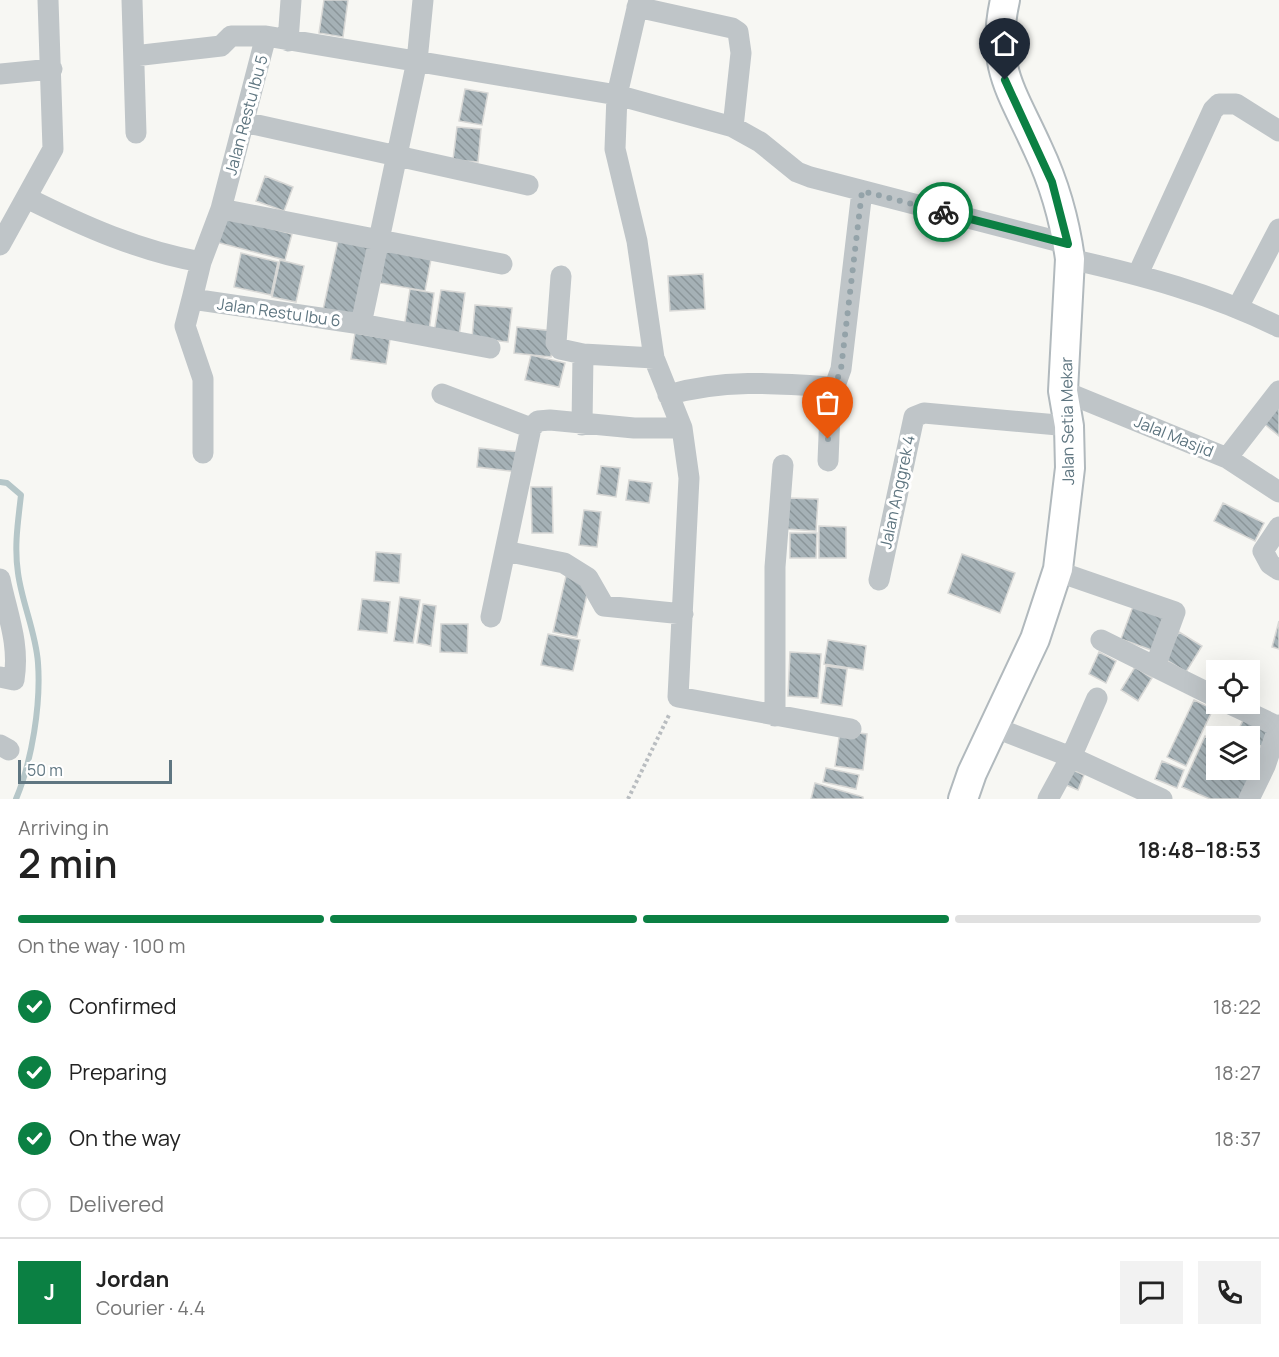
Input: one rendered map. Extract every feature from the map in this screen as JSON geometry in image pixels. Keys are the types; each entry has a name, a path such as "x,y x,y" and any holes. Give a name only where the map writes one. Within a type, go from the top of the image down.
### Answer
{"street":[{"path":"0,245 53,149 48,0"},
{"path":"132,0 136,133"},
{"path":"288,40 291,0"},
{"path":"423,0 417,61 361,324 490,348"},
{"name":"Jalan Setia Mekar","path":"963,799 972,773 996,728 1035,639 1058,569 1071,468 1069,426 1063,391 1069,252 1052,182 1005,80 999,36 1005,0"},
{"path":"733,127 741,53 738,32 732,28 638,3 617,95 615,149 637,241 654,358 682,428 689,478 678,697 851,729"},
{"path":"134,56 214,47 231,36 266,36"},
{"name":"Jalan Restu Ibu 5","path":"203,453 203,379 185,326 194,300 201,262 221,209 266,36 617,95 733,127 760,142 797,172 1138,274 1238,307 1279,327"},
{"path":"0,74 52,69"},
{"path":"1138,274 1213,110 1219,104 1236,104 1279,131"},
{"path":"244,122 528,185"},
{"path":"668,395 690,388 732,383 764,382 831,387 836,383 841,369 862,191"},
{"path":"27,198 108,236 172,257 201,262"},
{"path":"221,209 502,264"},
{"path":"1238,307 1279,229"},
{"path":"561,276 556,343 560,349 583,354 654,358"},
{"name":"Jalan Restu Ibu 6","path":"194,300 361,324"},
{"path":"582,425 583,354"},
{"path":"828,461 831,387"},
{"name":"Jalal Masjid","path":"1063,391 1227,458 1279,492"},
{"path":"1227,458 1279,391"},
{"path":"442,394 531,428"},
{"name":"Jalan Anggrek 4","path":"879,580 914,417 924,413 1069,426"},
{"path":"491,617 531,428 538,421 550,420 582,425 682,428"},
{"path":"775,716 776,567 783,465"},
{"path":"1279,527 1263,551 1270,564 1279,570"},
{"path":"505,551 564,563 588,578 604,606 683,614"},
{"path":"1058,569 1065,574 1175,612 1155,667"},
{"path":"0,579 15,632 16,669 14,680 0,677"},
{"path":"1101,640 1206,692"},
{"path":"1048,799 1071,757 1097,698"},
{"path":"1249,799 1265,766 1279,726 1252,714"},
{"path":"996,728 1071,757 1162,799"}],"path":[{"path":"628,799 678,697"}],"building":[{"path":"324,0 348,0 343,37 319,33"},
{"path":"465,89 488,93 482,125 459,121"},
{"path":"457,127 481,129 478,162 453,160"},
{"path":"265,176 293,187 284,211 256,201"},
{"path":"223,216 292,234 285,260 216,242"},
{"path":"339,236 373,243 357,317 323,310"},
{"path":"386,246 432,254 425,291 380,283"},
{"path":"241,253 278,262 271,295 234,287"},
{"path":"280,260 304,266 296,302 272,297"},
{"path":"703,274 705,309 670,311 668,276"},
{"path":"410,289 434,293 429,331 404,328"},
{"path":"441,290 465,293 459,337 434,333"},
{"path":"475,305 512,308 508,342 472,338"},
{"path":"517,327 554,331 551,357 514,353"},
{"path":"355,333 390,339 386,364 351,359"},
{"path":"531,355 565,363 559,387 525,380"},
{"path":"1279,402 1279,436 1262,422"},
{"path":"479,448 521,452 519,472 477,467"},
{"path":"601,466 620,468 616,497 597,494"},
{"path":"629,480 652,483 649,503 626,500"},
{"path":"531,487 552,487 553,533 532,533"},
{"path":"789,498 818,499 816,531 787,529"},
{"path":"1223,503 1264,523 1255,541 1214,521"},
{"path":"584,510 601,512 597,547 579,545"},
{"path":"819,526 846,527 846,558 819,558"},
{"path":"790,533 817,533 816,558 790,558"},
{"path":"376,552 401,554 399,583 374,581"},
{"path":"962,554 1015,573 1000,613 948,593"},
{"path":"566,576 590,582 577,637 553,632"},
{"path":"400,597 420,600 413,643 394,641"},
{"path":"362,599 390,602 387,633 358,630"},
{"path":"1135,601 1168,613 1154,651 1121,639"},
{"path":"423,604 436,606 431,646 417,643"},
{"path":"1279,621 1279,649 1272,647"},
{"path":"441,624 468,624 467,653 440,652"},
{"path":"1179,632 1202,646 1186,672 1163,658"},
{"path":"548,634 580,640 573,671 541,665"},
{"path":"828,640 866,646 863,670 824,664"},
{"path":"790,652 821,654 818,698 788,696"},
{"path":"1099,652 1116,661 1106,683 1089,674"},
{"path":"826,666 847,669 842,706 821,703"},
{"path":"1135,667 1152,678 1138,701 1121,690"},
{"path":"1194,700 1206,706 1206,714 1211,714 1186,766 1167,757"},
{"path":"1246,714 1275,727 1265,748 1260,746 1260,726 1240,726"},
{"path":"840,731 867,734 863,770 835,766"},
{"path":"1205,736 1206,780 1249,780 1240,799 1210,799 1182,787"},
{"path":"1162,761 1184,770 1177,788 1155,779"},
{"path":"826,768 859,775 856,789 823,782"},
{"path":"1071,769 1084,775 1078,790 1064,784"},
{"path":"815,783 863,797 863,799 811,799"}],"waterway":[{"path":"0,482 7,483 21,495 16,553 20,584 35,640 39,679 37,714 31,750 16,799"}],"way so far":[{"path":"828,439 831,387 836,383 841,369 862,191 943,212"}],"route":[{"path":"943,212 1068,244 1052,182 1005,80"}]}
